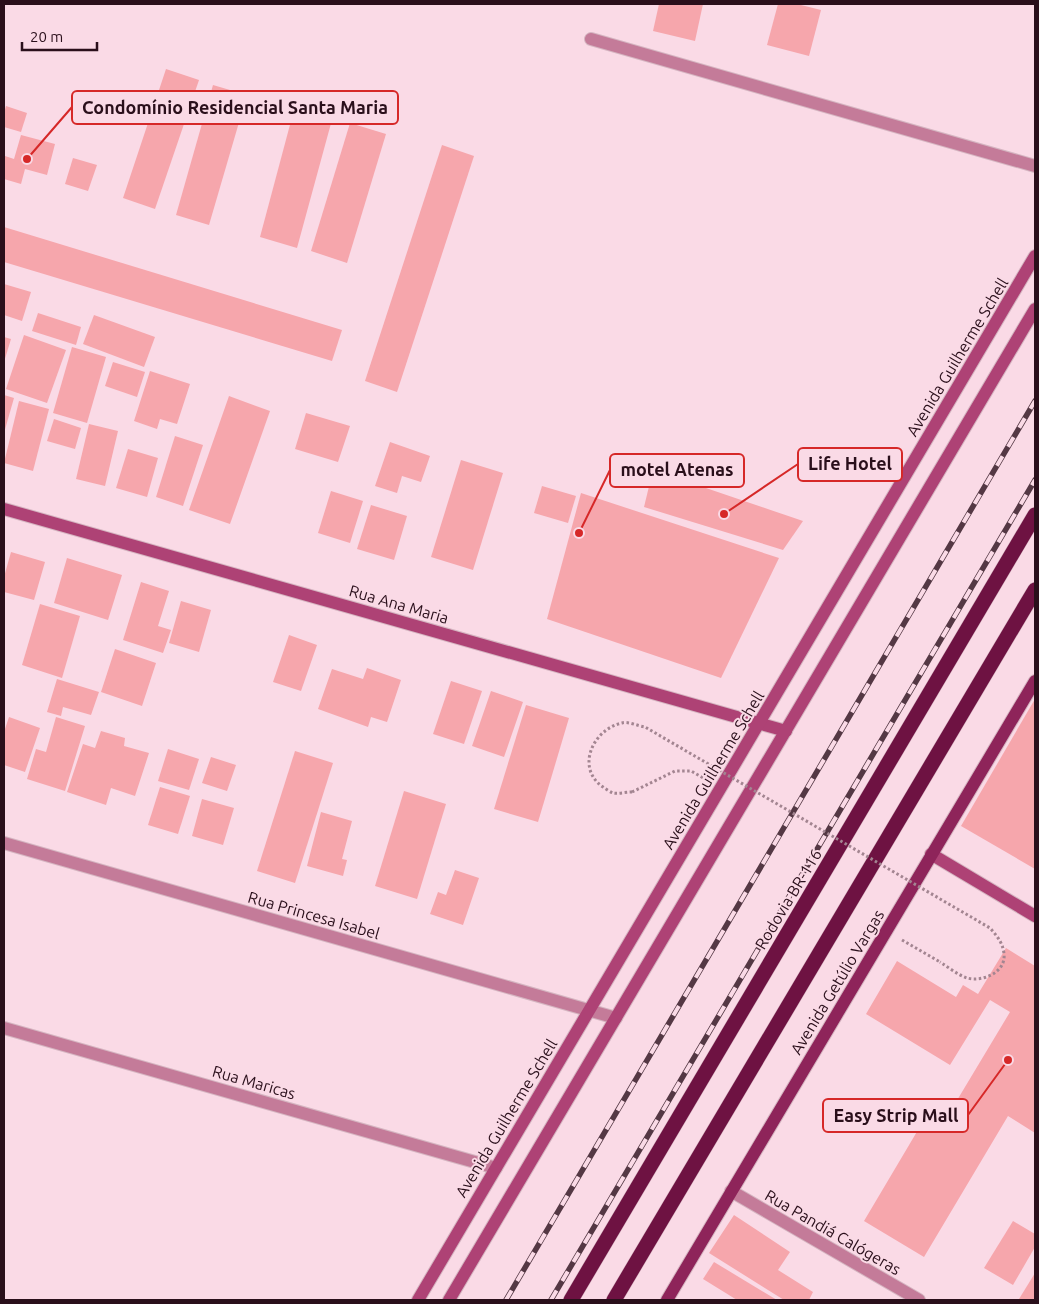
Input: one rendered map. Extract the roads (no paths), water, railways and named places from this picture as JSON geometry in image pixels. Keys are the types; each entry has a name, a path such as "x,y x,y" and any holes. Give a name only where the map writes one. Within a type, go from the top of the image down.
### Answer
{"highway":[{"name":"Rodovia BR-116","path":"571,1300 1035,515"},
{"path":"614,1300 1035,590"}],"main road":[{"name":"Avenida Guilherme Schell","path":"418,1300 1035,256"},
{"path":"449,1300 1035,309"},
{"name":"Rua Ana Maria","path":"4,509 786,731"},
{"name":"Avenida Getúlio Vargas","path":"667,1300 1035,681"},
{"path":"931,854 1035,916"}],"street":[{"path":"592,39 1035,166"},
{"name":"Rua Princesa Isabel","path":"4,844 616,1018"},
{"name":"Rua Maricas","path":"4,1028 496,1168"},
{"name":"Rua Pandiá Calógeras","path":"731,1191 919,1300"}],"railway":[{"path":"506,1300 1035,401"},
{"path":"551,1300 1035,480"}],"place":[{"name":"Condomínio Residencial Santa Maria","path":"27,159"},
{"name":"Life Hotel","path":"724,514"},
{"name":"motel Atenas","path":"579,533"},
{"name":"Easy Strip Mall","path":"1008,1060"}]}
